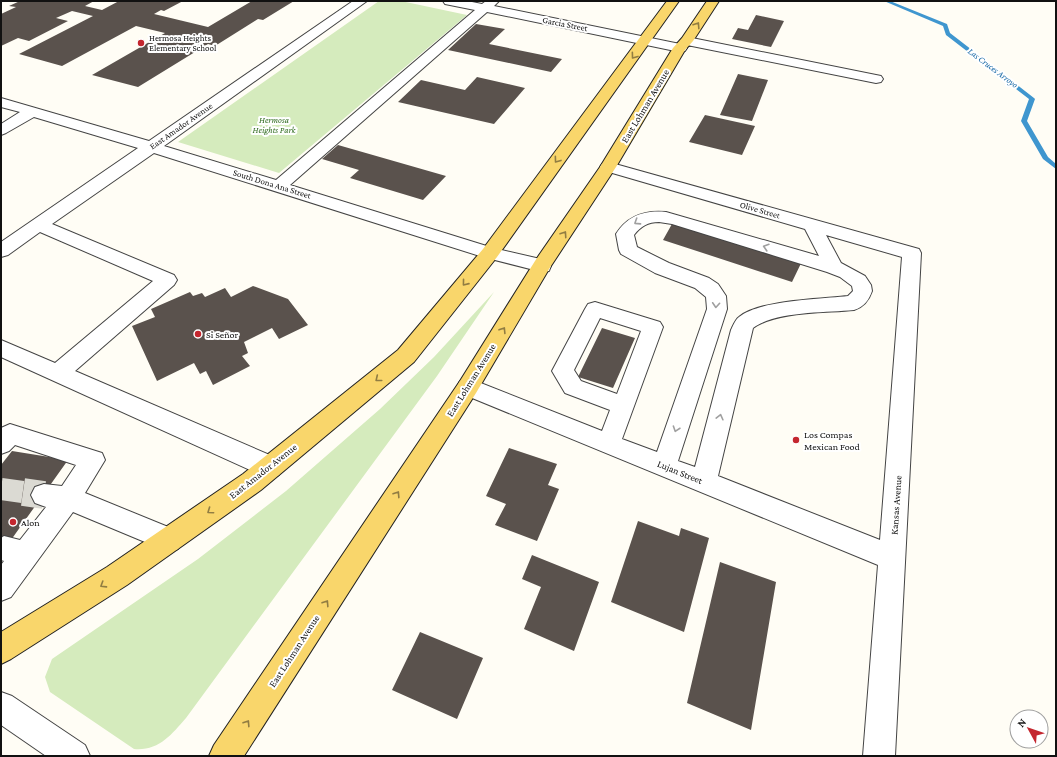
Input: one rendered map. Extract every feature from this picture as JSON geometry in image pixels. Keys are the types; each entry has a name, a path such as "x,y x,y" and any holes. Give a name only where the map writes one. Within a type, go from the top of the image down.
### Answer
{"main road":[{"path":"490,253 673,1"},
{"name":"East Lohman Avenue","path":"225,756 468,387 542,266 608,167 713,1"},
{"name":"East Amador Avenue","path":"1,649 117,576 270,467 406,356 490,253"}],"street":[{"name":"East Amador Avenue","path":"1,251 361,1"},
{"name":"Garcia Street","path":"449,1 489,5 646,40 684,45 876,79"},
{"path":"279,186 489,5"},
{"name":"South Dona Ana Street","path":"1,102 279,186 490,253 542,266"},
{"path":"1,130 34,112"},
{"name":"Olive Street","path":"608,167 912,253"},
{"path":"664,466 717,309 716,296 711,289 702,283 662,268 628,250 625,234 632,224 640,219 656,216 674,219 834,267 855,276 861,283 863,292 860,298 854,303 840,305 826,315 791,322 772,321 756,316 745,323 741,330 704,482"},
{"path":"39,225 167,280 58,373"},
{"path":"812,225 834,267"},
{"name":"Kansas Avenue","path":"879,756 912,253"},
{"path":"609,444 622,405 653,327 595,309 563,371 573,387 622,405"},
{"path":"1,348 270,467"},
{"name":"Lujan Street","path":"468,387 892,558"},
{"path":"1,587 15,552 56,496 93,460 4,436"},
{"path":"56,496 169,540"},
{"path":"1,707 74,756"}],"green space":[{"name":"Hermosa Heights Park","path":"379,1 401,1 467,15 279,173 178,142"},
{"path":"494,292 437,376 186,718 170,736 157,745 143,749 134,749 50,692 45,677 52,659 198,559 286,491 380,409 434,357"}],"building":[{"path":"20,1 94,1 85,6 102,10 119,1 183,1 164,11 161,10 154,14 208,27 252,1 294,1 263,20 258,19 215,46 208,44 138,87 92,75 165,33 136,26 62,66 19,54 93,16 72,11 56,18 68,21 29,41 18,38 1,46 1,14 16,7 9,6"},
{"path":"756,15 784,21 771,47 732,39 738,28 748,30"},
{"path":"476,24 505,29 489,44 562,59 551,72 448,50"},
{"path":"738,74 768,80 752,121 720,115"},
{"path":"477,77 525,88 494,124 398,102 421,80 465,90"},
{"path":"705,115 755,126 742,155 689,142"},
{"path":"338,145 446,176 423,200 350,178 359,170 322,159"},
{"path":"677,215 806,253 792,282 663,240"},
{"name":"Si Señor","path":"253,286 288,299 308,325 279,339 272,328 244,342 248,353 242,356 250,366 213,385 206,371 200,374 194,363 157,381 132,326 155,317 151,309 190,292 193,296 202,293 205,297 225,288 231,297"},
{"path":"602,328 635,338 613,388 578,377"},
{"path":"509,448 557,464 548,485 559,489 537,541 495,525 506,504 486,496"},
{"name":"Alon","path":"12,451 68,460 1,554 1,465"},
{"path":"638,521 679,536 681,528 709,538 684,632 611,602"},
{"path":"532,555 599,582 574,651 524,629 541,587 522,579"},
{"path":"720,562 776,582 751,730 687,703"},
{"path":"420,632 483,658 457,719 392,690"}],"waterway":[{"name":"Las Cruces Arroyo","path":"886,1 945,25 948,34 1032,99 1024,121 1045,158 1056,167"}],"tunnel":[{"path":"1,489 30,493"},
{"path":"23,492 30,493"},
{"path":"30,493 44,495"}],"place":[{"name":"Hermosa Heights Elementary School","path":"141,43"},
{"name":"Si Señor","path":"198,334"},
{"name":"Los Compas Mexican Food","path":"796,440"},
{"name":"Alon","path":"13,522"}]}
